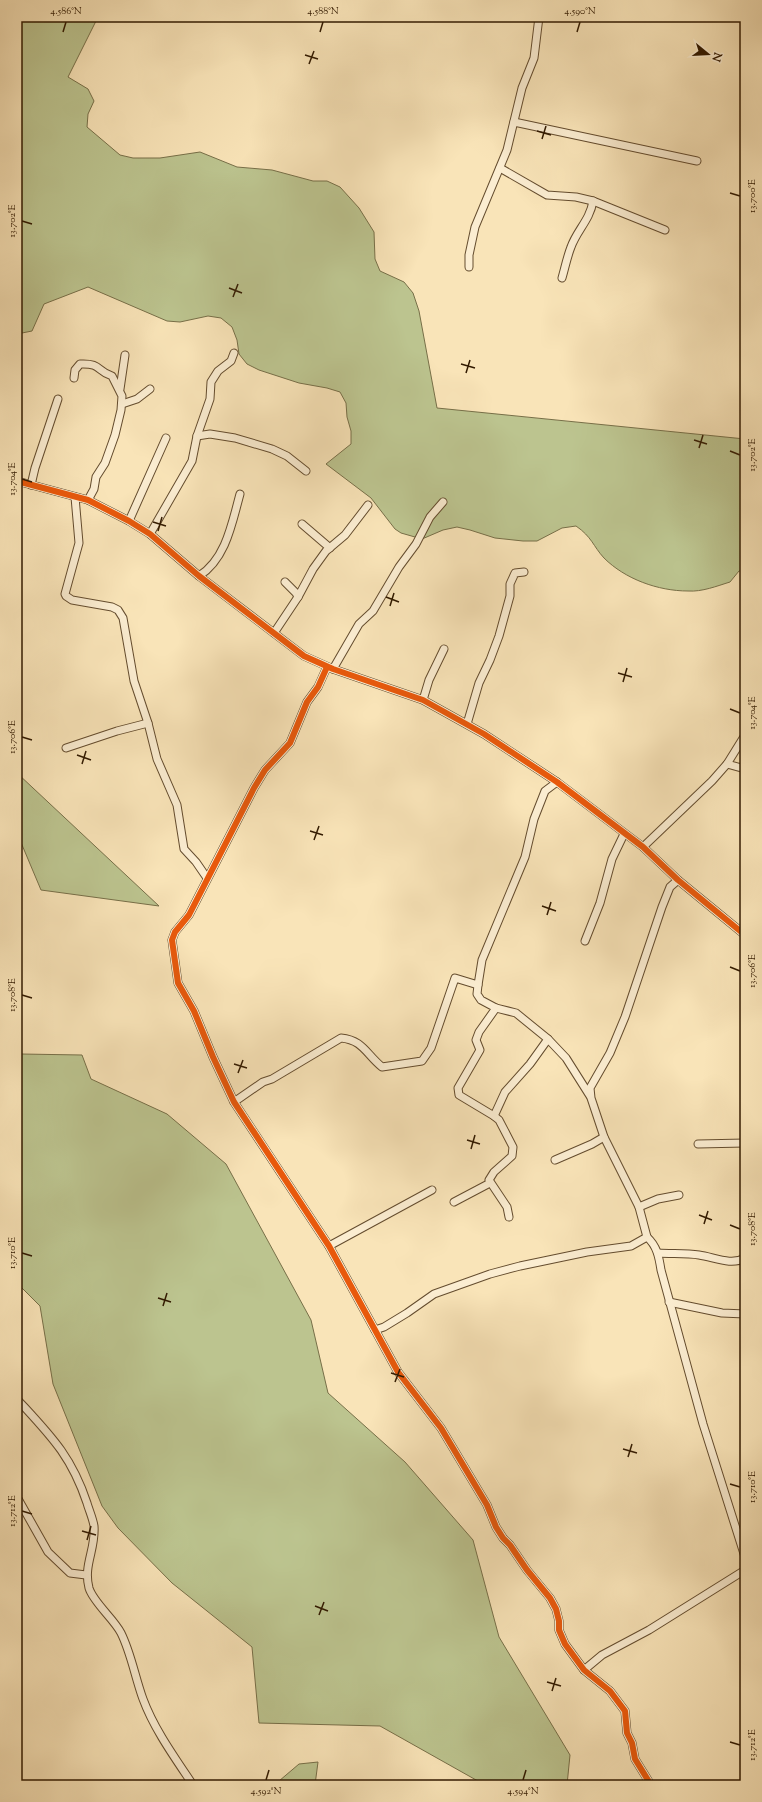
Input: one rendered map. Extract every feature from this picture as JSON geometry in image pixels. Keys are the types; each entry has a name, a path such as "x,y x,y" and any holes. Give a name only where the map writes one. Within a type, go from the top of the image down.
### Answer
{"street":[{"path":"469,267 469,255 475,227 507,150 522,88 534,58 539,17"},
{"path":"743,17 745,21"},
{"path":"514,122 697,161"},
{"path":"500,168 547,195 576,197 593,201 664,230"},
{"path":"562,278 570,248 592,210 593,201"},
{"path":"150,534 192,461 197,436 210,399 211,382 218,371 231,361 234,353"},
{"path":"120,389 125,355"},
{"path":"74,378 75,370 80,364 92,363 105,373 112,376 120,389 122,396 122,404 115,435 105,463 96,477 94,489 88,500"},
{"path":"122,404 137,399 150,389"},
{"path":"31,485 35,468 58,399"},
{"path":"197,436 210,434 235,438 272,449 287,456 306,471"},
{"path":"128,521 166,438"},
{"path":"17,481 88,500 150,534 199,576 304,656 330,668 423,700 467,724 557,782 643,847 678,880 745,935"},
{"path":"199,576 204,573 222,550 240,494"},
{"path":"75,497 79,543 67,586 66,596 72,600 112,607 118,610 123,618 126,628 126,643 134,681 148,723 156,759 177,805 184,849 196,862 207,878"},
{"path":"443,502 430,518 416,544 399,567 373,611 359,624 307,702 290,743 265,770 188,915 175,932 172,940 172,952 178,983 194,1011 234,1102 329,1246 398,1372 442,1428 484,1499 503,1538 550,1598 556,1609 559,1630 565,1644 584,1670 610,1691 625,1711 627,1733 632,1743 635,1759 652,1785"},
{"path":"274,633 298,597 313,569 326,551 345,535 368,504"},
{"path":"302,524 330,548"},
{"path":"467,724 479,683 499,636 513,576 515,573 524,572"},
{"path":"285,582 298,597"},
{"path":"423,700 429,680 444,649"},
{"path":"66,748 117,731 148,723"},
{"path":"643,847 712,781 727,764 745,735"},
{"path":"727,764 745,768"},
{"path":"557,782 545,791 534,819 525,857 482,960 477,994 481,1000 496,1008 516,1013 548,1039 566,1058 590,1096 604,1136 639,1207 647,1237 653,1242 658,1253 669,1302 703,1424 745,1557"},
{"path":"585,941 600,903 612,859 624,834"},
{"path":"590,1098 590,1088 610,1053 625,1017 670,887 678,880"},
{"path":"234,1102 263,1082 272,1079 341,1038 352,1039 359,1043 373,1060 382,1066 422,1061 431,1048 455,978 478,985"},
{"path":"496,1008 479,1032 476,1040 480,1050 458,1088 459,1095 494,1116 511,1140 513,1147 512,1156 494,1172 489,1180 507,1207 509,1216"},
{"path":"494,1116 504,1092 530,1064 548,1039"},
{"path":"555,1160 592,1144 604,1136"},
{"path":"698,1144 745,1142"},
{"path":"454,1202 490,1183"},
{"path":"329,1246 432,1190"},
{"path":"639,1207 658,1199 679,1195"},
{"path":"375,1330 384,1327 407,1313 434,1294 483,1276 520,1266 587,1252 631,1246 647,1237"},
{"path":"658,1253 699,1255 720,1260 736,1261 745,1258"},
{"path":"669,1302 722,1314 745,1314"},
{"path":"17,1399 54,1438 69,1460 82,1489 94,1525 93,1544 86,1575 90,1591 120,1632 128,1650 143,1700 168,1747 193,1785"},
{"path":"17,1497 48,1552 70,1573 86,1575"},
{"path":"584,1670 602,1655 649,1630 745,1570"}],"green space":[{"path":"17,17 98,17 68,77 88,89 94,101 88,114 87,127 120,155 133,158 160,158 200,152 237,167 272,170 313,181 327,181 340,187 359,208 374,232 375,259 380,271 404,282 413,293 419,311 437,408 745,439 745,570 739,571 730,582 704,590 693,591 665,589 632,578 612,565 600,554 589,538 576,526 562,528 537,541 495,538 457,527 443,530 422,539 401,533 395,529 371,498 326,464 351,444 351,431 347,417 346,403 340,392 299,383 259,370 247,364 239,354 237,340 232,327 221,318 208,316 180,322 167,321 88,287 44,304 32,331 17,334"},
{"path":"17,773 159,906 41,890 17,833"},
{"path":"17,1051 21,1054 82,1055 91,1079 167,1114 226,1164 311,1320 328,1393 405,1462 473,1540 499,1637 570,1755 567,1785 485,1785 380,1726 259,1723 252,1647 172,1583 118,1528 102,1506 53,1384 40,1306 17,1283"},
{"path":"318,1762 315,1785 278,1785 279,1781 299,1764"}],"cycle path":[{"path":"17,481 88,500 129,521 150,534 199,576 304,656 333,669 423,700 484,734 557,782 643,847 678,880 745,935"},
{"path":"327,667 318,687 307,702 290,743 265,770 254,788 189,915 175,932 172,940 178,983 194,1011 234,1102 329,1246 398,1372 441,1428 487,1505 496,1527 503,1538 550,1598 556,1609 559,1621 559,1630 565,1644 584,1670 610,1691 625,1711 627,1733 632,1743 635,1759 651,1785"}]}
